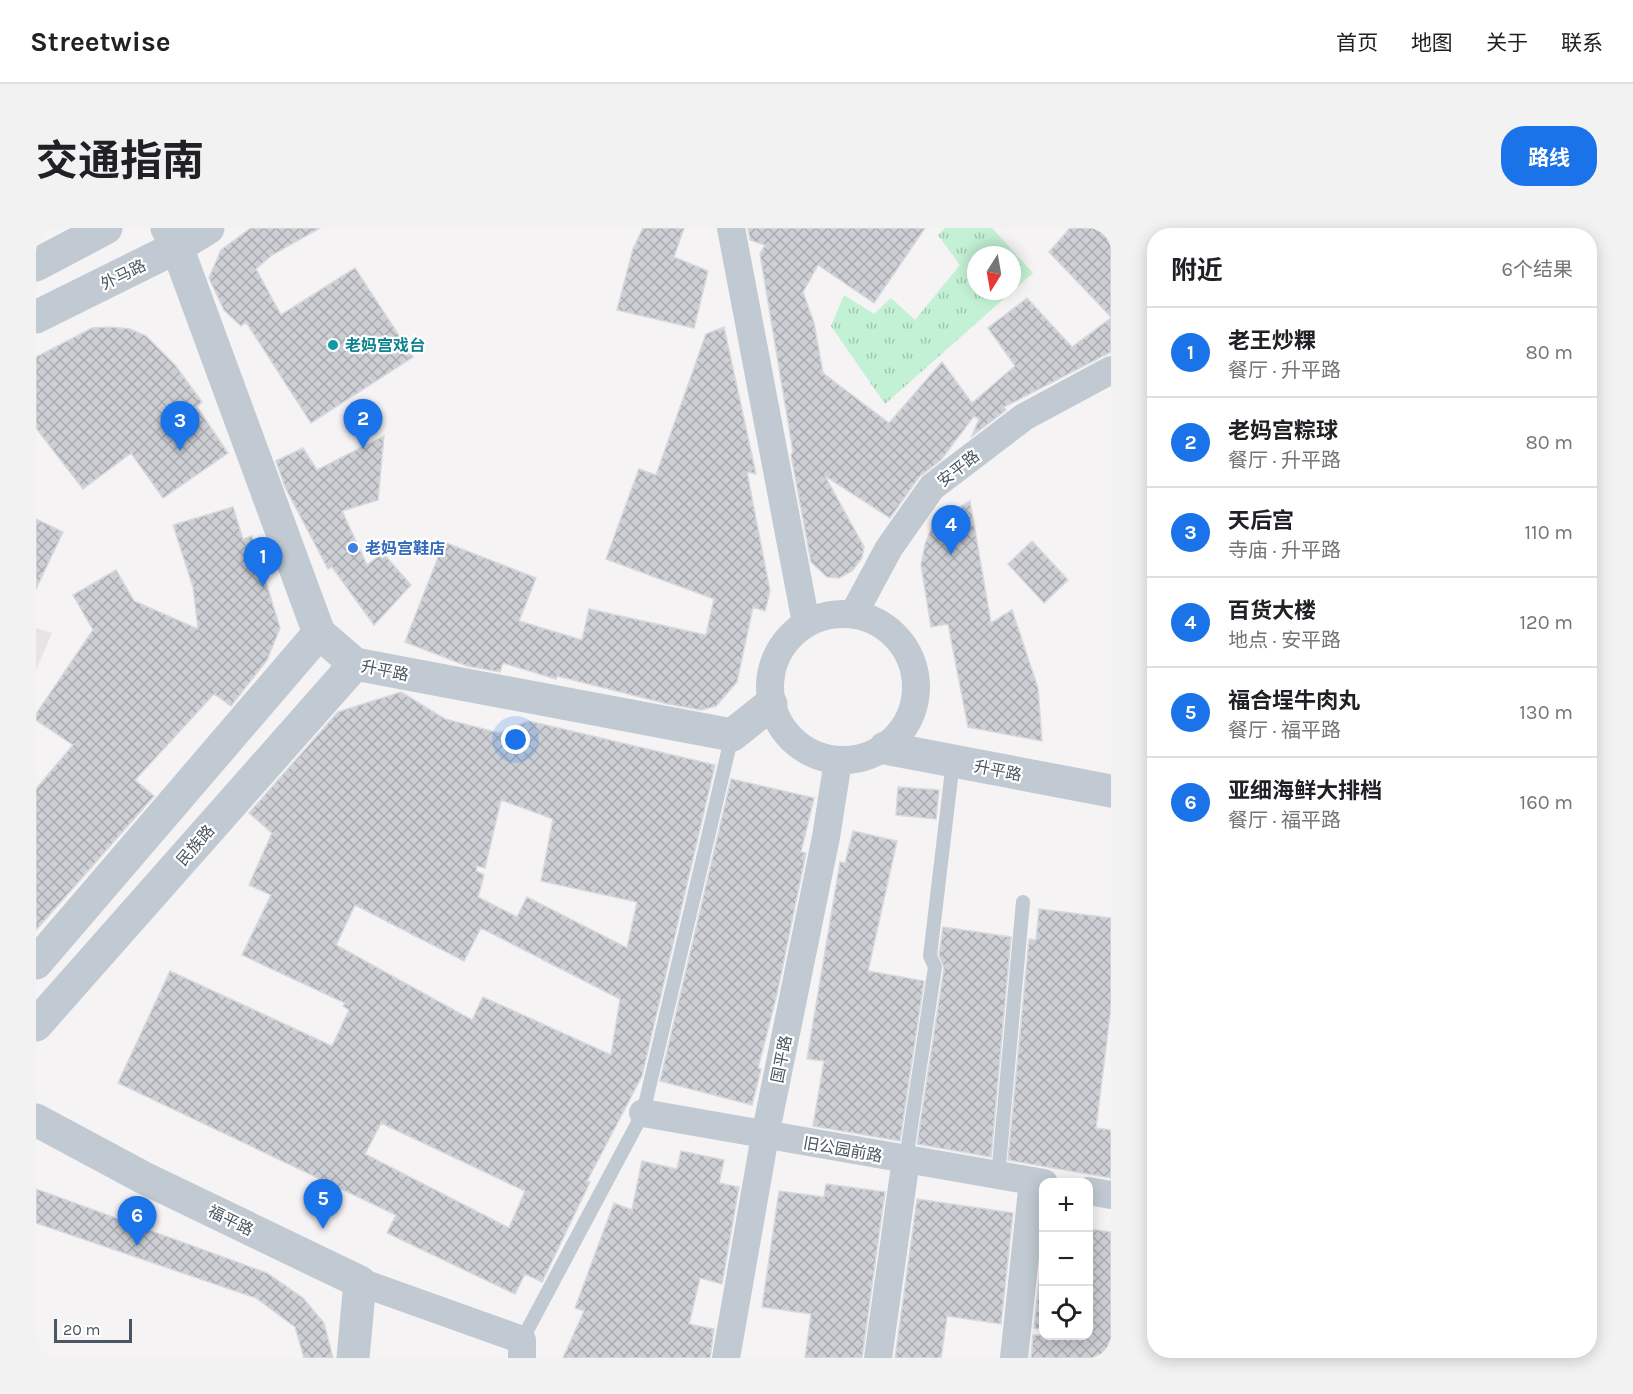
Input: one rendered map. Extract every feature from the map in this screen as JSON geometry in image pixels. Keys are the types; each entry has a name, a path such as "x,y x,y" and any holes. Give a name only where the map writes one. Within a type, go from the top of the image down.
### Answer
{"street":[{"path":"36,266 106,228"},
{"name":"外马路","path":"36,317 172,238 208,228"},
{"path":"731,228 806,623"},
{"name":"升平路","path":"172,238 319,633 355,664 732,735"},
{"name":"安平路","path":"854,615 889,548 932,487 1024,417 1111,370"},
{"path":"828,615 854,615 877,622 897,638 910,658 916,683 914,708 903,730 885,748 863,758 838,761 815,755 795,743 780,725 771,704 770,680 776,658 788,638 806,623 828,615"},
{"path":"36,963 319,633"},
{"name":"民族路","path":"36,1025 355,664"},
{"path":"732,735 771,704"},
{"name":"升平路","path":"885,748 1111,791"},
{"name":"国平路","path":"726,1358 765,1136 826,837 838,761"},
{"name":"旧公园前路","path":"643,1113 1038,1182"},
{"name":"福平路","path":"36,1120 144,1178 360,1282"},
{"path":"879,1358 906,1159"},
{"path":"1014,1358 1038,1182"},
{"path":"1093,1192 1111,1195"},
{"path":"353,1358 360,1282 522,1349"}],"lane":[{"path":"522,1349 643,1113 732,735"},
{"path":"906,1159 935,967 930,956 951,778"},
{"path":"998,1176 1023,902"}],"shaded area":[{"path":"36,628 52,633 36,670"}],"green space":[{"path":"945,228 992,228 1008,246 967,246 967,300 1002,300 885,404 831,326 844,295 874,314 891,298 915,320 960,265 938,235"},
{"path":"1021,260 1033,273 1021,284"}],"building":[{"name":"老妈宫戏台","path":"251,228 320,228 272,255 256,269 281,315 355,268 413,357 311,423 246,322 241,326 224,310 209,278 221,250"},
{"path":"643,228 684,228 674,257 708,271 694,328 617,310 633,249"},
{"path":"748,228 925,228 874,303 818,265 803,292 814,323 823,373 889,423 942,362 972,403 1015,366 988,328 1027,298 1072,347 1111,318 1111,352 1004,407 1006,410 972,436 979,419 974,416 941,460 919,477 890,518 825,476 864,547 862,558 852,571 839,578 827,577 811,562 791,455 793,452 760,254 765,245 750,240"},
{"path":"1070,228 1111,228 1111,317 1049,252"},
{"path":"724,327 756,474 747,472 770,591 765,611 753,607 737,682 716,706 701,710 668,704 557,676 556,679 503,663 500,672 467,666 405,642 444,542 536,578 519,621 582,640 589,609 706,635 714,599 606,559 639,469 656,475 706,334"},
{"path":"92,328 130,329 146,336 175,365 202,402 197,407 228,453 163,498 131,453 83,489 36,428 36,357"},
{"path":"384,436 378,500 342,511 367,565 383,553 411,585 374,625 332,567 328,569 285,487 276,461 303,448 317,470"},
{"path":"970,501 991,623 1012,610 1038,688 1042,741 968,727 948,624 931,627 921,565 925,544 934,522"},
{"path":"233,507 243,539 252,536 280,628 267,660 231,706 214,694 135,780 154,796 36,930 36,789 73,745 36,720 36,714 93,630 73,595 116,570 134,601 198,629 193,587 173,525"},
{"path":"36,519 63,532 36,589"},
{"path":"1032,541 1068,580 1044,603 1008,564"},
{"path":"401,692 445,719 499,733 529,721 715,765 642,1076 587,1181 590,1182 542,1282 525,1274 515,1294 387,1233 396,1215 118,1083 170,971 332,1046 349,1010 343,1006 345,1003 242,955 271,895 249,885 272,833 249,813 338,712","holes":["501,800 553,819 541,881 637,902 627,948 527,897 517,917 478,897 484,875 476,871 477,866 485,868","355,905 464,961 481,928 620,999 611,1055 483,997 472,1020 336,945","381,1123 525,1191 509,1228 365,1154"]},
{"path":"731,779 814,798 801,852 806,853 777,994 758,1068 761,1069 752,1105 660,1081"},
{"path":"898,787 939,790 936,819 896,815"},
{"path":"853,831 897,841 868,971 924,981 900,1141 813,1126 824,1061 807,1059 840,862 845,863"},
{"path":"1039,909 1111,918 1111,1007 1096,1128 1111,1130 1111,1178 1008,1160 1029,939 1036,940"},
{"path":"943,927 1011,937 991,1157 917,1144 944,968 939,955"},
{"path":"681,1151 724,1160 719,1183 739,1187 722,1284 700,1278 689,1324 714,1329 710,1358 563,1358 584,1311 575,1308 614,1203 632,1210 642,1161 677,1169"},
{"path":"826,1184 885,1192 862,1358 805,1358 811,1314 762,1307 779,1191 824,1197"},
{"path":"36,1189 267,1273 303,1298 324,1323 333,1358 304,1358 295,1327 256,1298 36,1223"},
{"path":"917,1199 1013,1213 1001,1324 947,1316 941,1358 895,1358"},
{"path":"1093,1230 1111,1232 1111,1358 1031,1358 1033,1335 1039,1335 1039,1340 1093,1340"},
{"path":"1039,1283 1039,1329 1034,1328"}],"place":[{"name":"老妈宫戏台","path":"333,345"},
{"name":"老妈宫粽球","path":"363,449"},
{"name":"天后宫","path":"180,451"},
{"name":"老妈宫鞋店","path":"353,548"},
{"name":"百货大楼","path":"951,555"},
{"name":"老王炒粿","path":"263,587"},
{"name":"福合埕牛肉丸","path":"323,1229"},
{"name":"亚细海鲜大排档","path":"137,1246"}]}
